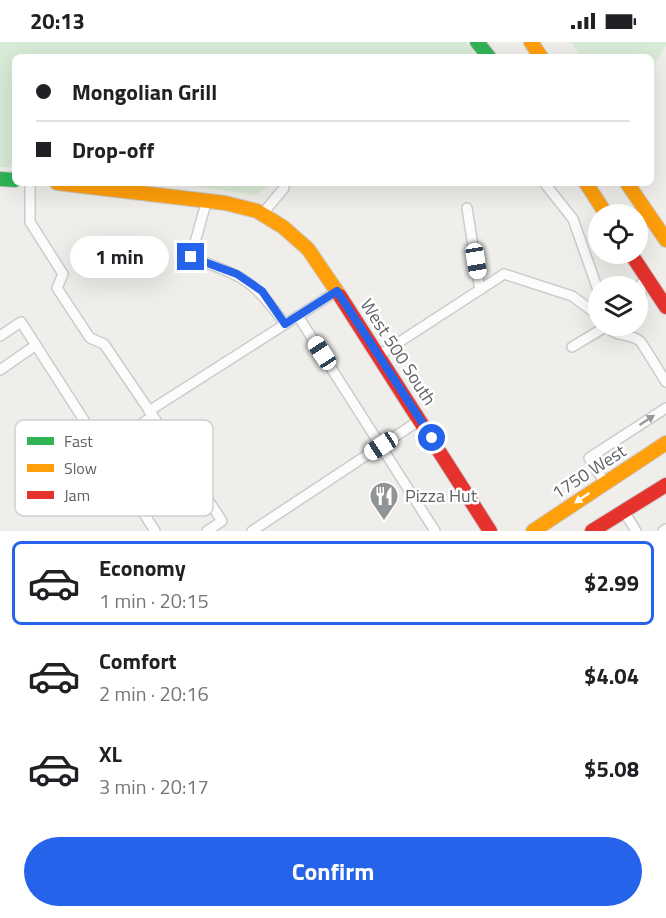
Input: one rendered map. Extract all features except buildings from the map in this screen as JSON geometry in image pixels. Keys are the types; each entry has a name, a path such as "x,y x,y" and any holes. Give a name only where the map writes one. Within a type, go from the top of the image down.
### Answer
{"main road":[{"path":"477,42 487,54"},
{"name":"West 500 South","path":"83,186 207,200 259,213 284,227 308,249 337,291 490,531"},
{"path":"588,186 600,204"},
{"path":"629,186 666,240"},
{"path":"638,264 666,307"},
{"name":"1750 West","path":"532,531 666,443"},
{"path":"592,531 666,485"}],"lane":[{"path":"30,186 30,222 63,274 57,288 84,331 90,338 104,344 155,420"},
{"path":"547,186 573,219 593,276"},
{"path":"259,213 284,188"},
{"path":"207,200 191,257 237,274 262,291 285,324"},
{"path":"467,208 480,290"},
{"path":"379,355 504,274 572,296 588,308"},
{"path":"143,420 337,291"},
{"path":"298,316 435,531"},
{"path":"0,336 21,322 84,420"},
{"path":"572,347 591,336"},
{"path":"629,336 641,342 666,382"},
{"path":"0,370 36,345"},
{"path":"605,483 589,458 666,408"},
{"path":"252,531 420,420"},
{"path":"213,507 228,531"},
{"path":"624,511 636,531"},
{"path":"145,516 155,531"},
{"path":"207,531 222,521"}],"green space":[{"path":"0,42 466,42 475,54 12,54 12,167 0,167"},
{"path":"571,42 666,42 654,65 654,54 578,54"},
{"path":"192,186 269,186 256,195"}],"traffic: fast":[{"path":"477,42 487,54"},
{"path":"0,179 12,180"}],"traffic: slow":[{"path":"531,42 539,54"},
{"path":"82,186 225,203 257,211 283,227 308,249 340,296"},
{"path":"588,186 600,204"},
{"path":"629,186 666,240"},
{"path":"533,531 666,443"}],"traffic: jam":[{"path":"638,264 666,307"},
{"path":"340,296 490,531"},
{"path":"592,531 666,485"}],"place":[{"name":"Pizza Hut","path":"384,522"}],"route":[{"path":"191,257 237,274 262,291 285,324 337,291 432,438"}]}
